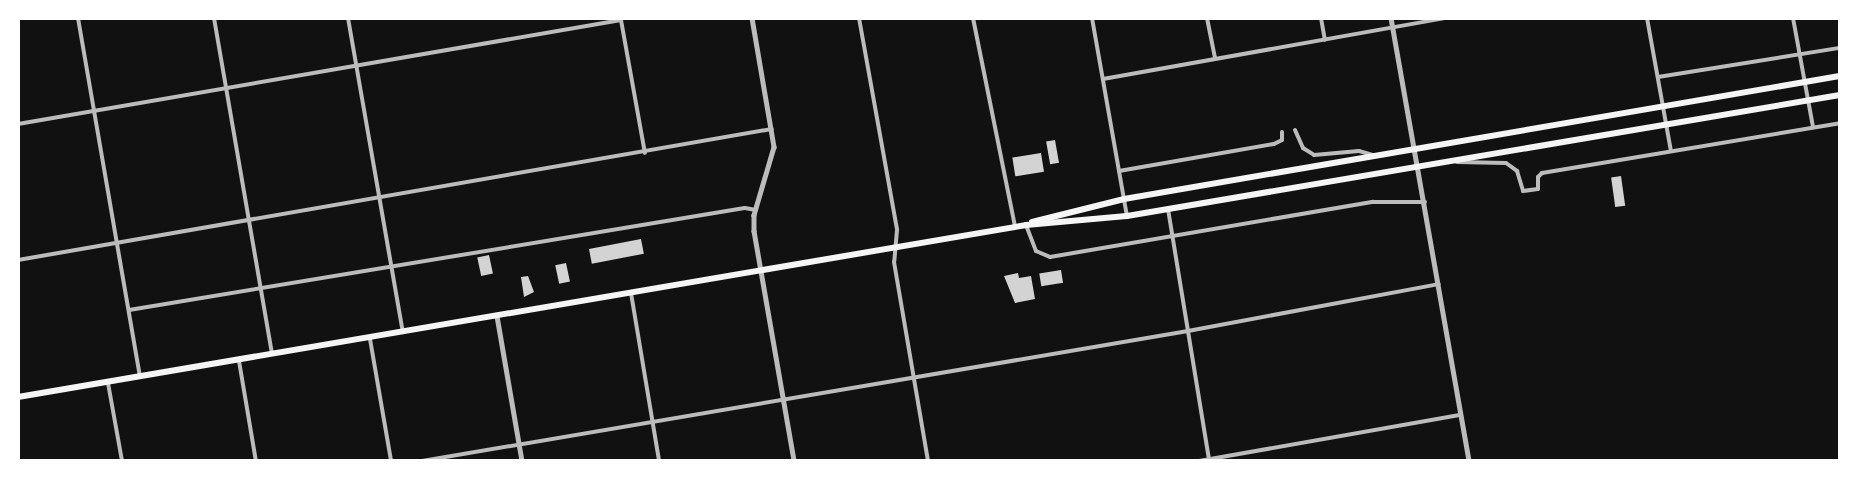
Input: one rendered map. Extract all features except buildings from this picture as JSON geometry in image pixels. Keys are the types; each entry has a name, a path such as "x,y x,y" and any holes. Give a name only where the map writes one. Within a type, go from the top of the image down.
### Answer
{"main road":[{"path":"1026,225 1124,199 1415,147 1840,76"},
{"path":"18,397 370,339 1016,226 1127,216 1840,95"}],"street":[{"path":"78,18 140,377"},
{"path":"214,18 259,288 273,355"},
{"path":"348,18 378,200 403,332"},
{"path":"752,18 772,129 773,156 756,210 754,231 794,461"},
{"path":"859,18 897,230 895,248 928,461"},
{"path":"973,18 1016,226"},
{"path":"1092,18 1127,216"},
{"path":"1207,18 1215,58"},
{"path":"1321,18 1325,40"},
{"path":"1391,18 1469,461"},
{"path":"1103,79 1445,18"},
{"path":"1647,18 1671,151"},
{"path":"1793,18 1813,127"},
{"path":"18,124 621,20 645,153"},
{"path":"1658,77 1840,48"},
{"path":"1450,160 1506,163 1517,171 1523,191 1538,189 1538,177 1542,173 1840,123"},
{"path":"18,260 378,200 772,129"},
{"path":"1295,130 1303,148 1314,155 1359,151 1373,155"},
{"path":"1119,171 1266,146 1280,141 1282,132"},
{"path":"1026,225 1035,250 1050,257 1373,202 1425,202"},
{"path":"129,310 391,264 745,208 756,210"},
{"path":"1168,209 1209,460"},
{"path":"422,461 1188,331 1439,284"},
{"path":"631,293 659,461"},
{"path":"497,316 522,461"},
{"path":"370,339 391,461"},
{"path":"239,361 256,461"},
{"path":"108,382 122,461"},
{"path":"1199,461 1461,415"}]}
